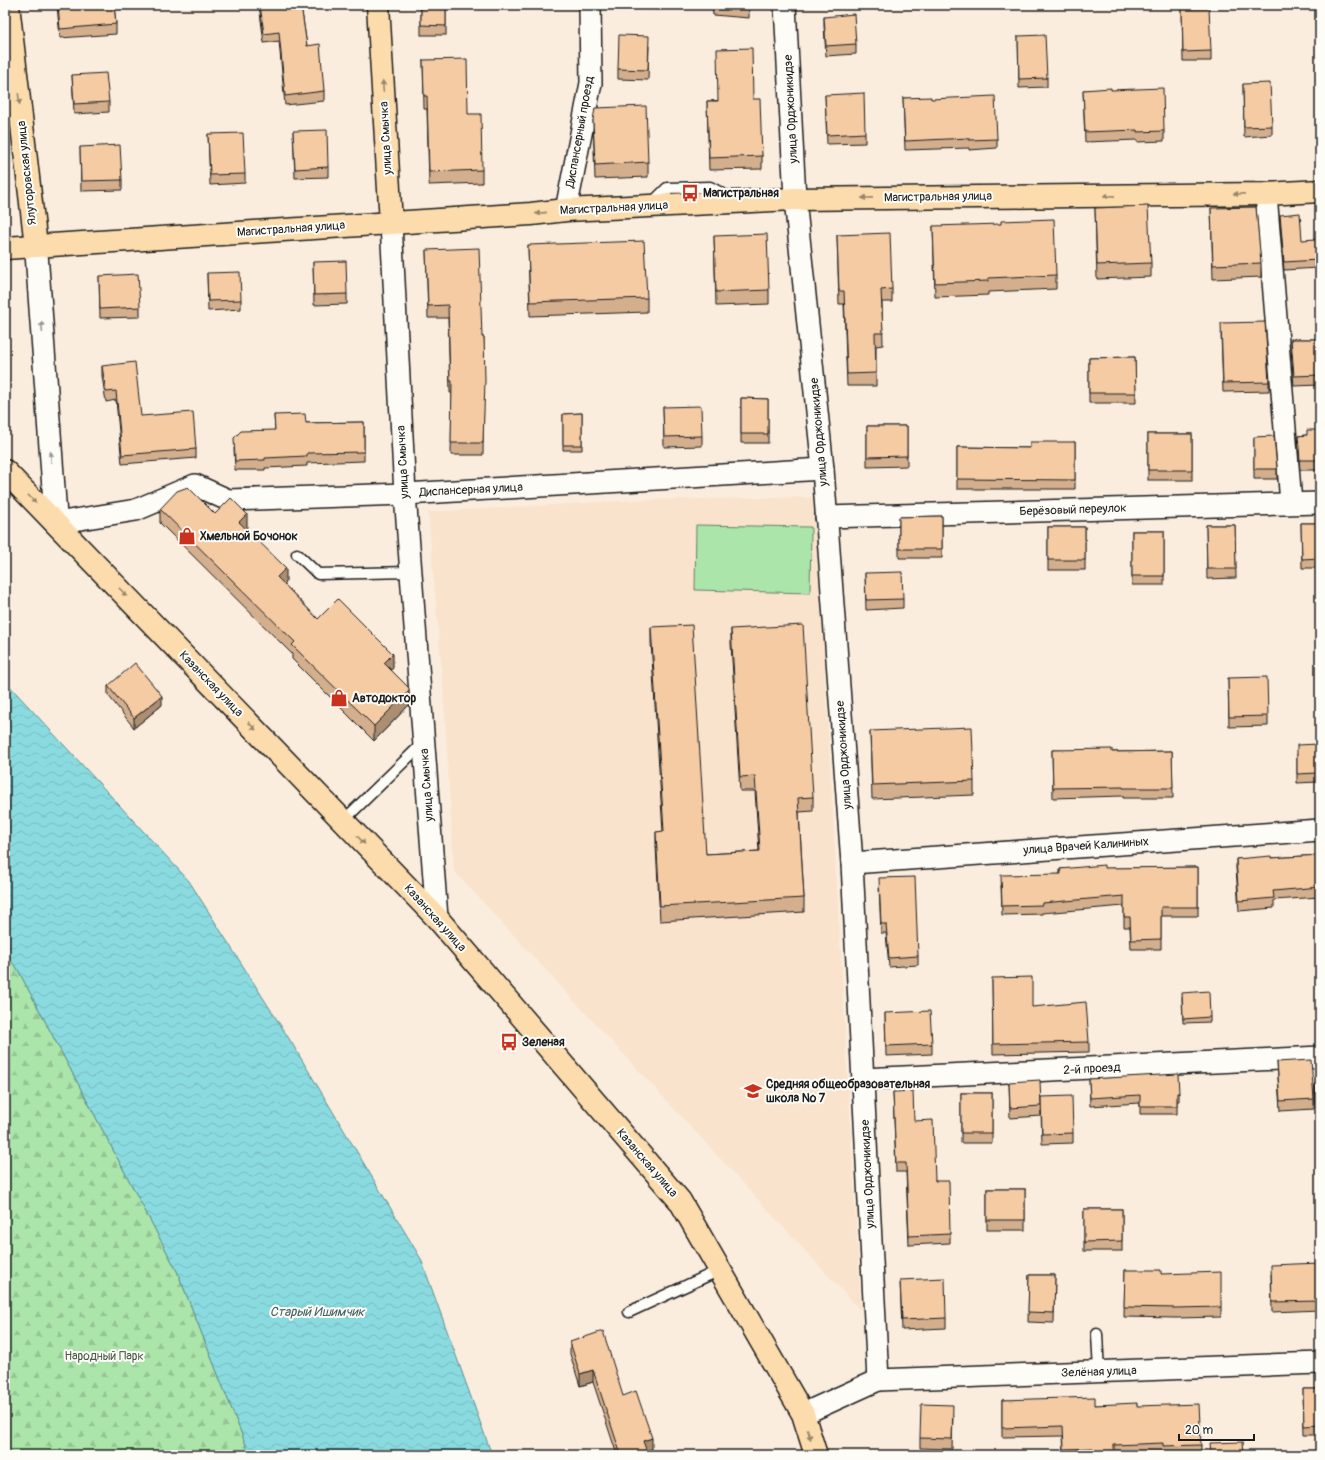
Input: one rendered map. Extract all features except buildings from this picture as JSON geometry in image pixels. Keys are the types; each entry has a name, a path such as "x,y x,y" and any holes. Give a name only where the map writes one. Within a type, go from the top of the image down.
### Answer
{"main road":[{"name":"Ялуторовская улица","path":"8,5 36,246"},
{"name":"улица Смычка","path":"378,5 391,223"},
{"name":"Магистральная улица","path":"5,248 566,210 795,199 1266,194 1320,191"},
{"name":"Казанская улица","path":"5,471 437,918 680,1201 803,1414"},
{"path":"803,1414 816,1455"}],"street":[{"name":"Диспансерный проезд","path":"566,210 591,83 590,5"},
{"name":"улица Орджоникидзе","path":"785,5 795,199 823,469 852,863 878,1380"},
{"path":"1266,194 1290,503"},
{"name":"улица Смычка","path":"391,223 405,494 437,918"},
{"path":"36,246 56,524"},
{"name":"Диспансерная улица","path":"56,524 136,510 195,486 228,500 405,494 823,469"},
{"name":"Берёзовый переулок","path":"826,517 1320,503"},
{"name":"улица Врачей Калининых","path":"852,863 1320,830"},
{"name":"2-й проезд","path":"863,1079 1320,1057"},
{"name":"Зелёная улица","path":"878,1380 1320,1364"},
{"path":"803,1414 878,1380"}],"lane":[{"path":"297,554 318,574 411,572"},
{"path":"343,821 424,742"},
{"path":"629,1312 720,1270"},
{"path":"1097,1334 1099,1372"}],"shaded area":[{"name":"Средняя общеобразовательная школа № 7","path":"812,497 816,514 861,1311 454,871 443,687 428,512 637,500"}],"green space":[{"path":"696,525 811,527 810,593 695,590"},
{"name":"Народный Парк","path":"5,954 17,968 177,1271 250,1455 5,1455"}],"water":[{"name":"Старый Ишимчик","path":"5,681 189,881 293,1045 421,1259 492,1455 250,1455 177,1271 17,968 5,954"}],"place":[{"name":"Магистральная","path":"690,193"},
{"name":"Хмельной Бочонок","path":"187,536"},
{"name":"Автодоктор","path":"339,698"},
{"name":"Зеленая","path":"509,1042"},
{"name":"Средняя общеобразовательная школа № 7","path":"753,1091"}]}
